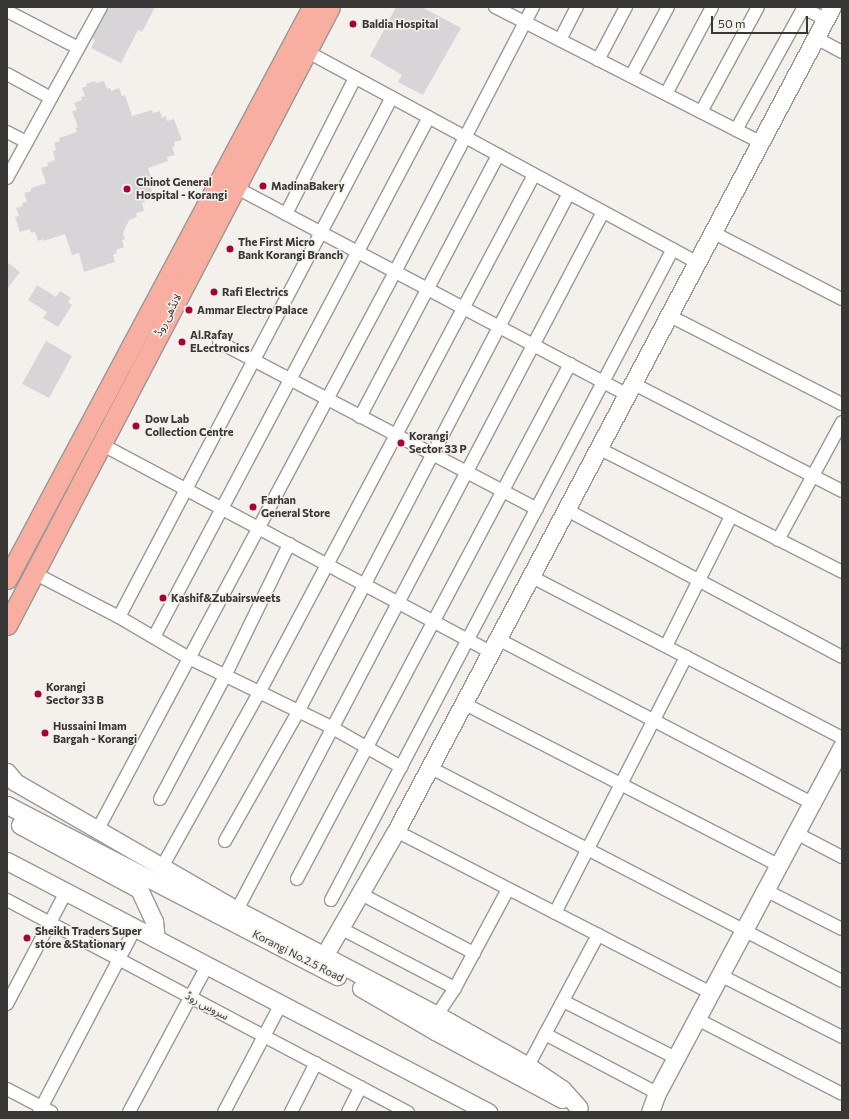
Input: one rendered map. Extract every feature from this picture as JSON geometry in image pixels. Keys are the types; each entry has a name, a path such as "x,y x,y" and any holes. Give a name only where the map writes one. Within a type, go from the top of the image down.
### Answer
{"main road":[{"name":"لانڈھی روڈ","path":"7,579 312,7"},
{"name":"لانڈھی روڈ","path":"7,625 330,7"},
{"path":"324,956 359,893 396,832 462,703 830,11"},
{"path":"650,1112 657,1093 842,746"},
{"path":"10,779 237,910 437,1015 528,1073 562,1089 582,1110"},
{"name":"Korangi No.2.5 Road","path":"7,805 365,990 435,1031 528,1073"},
{"path":"7,818 139,889 154,921 156,939"},
{"path":"7,861 488,1112"}],"street":[{"path":"495,7 760,142"},
{"path":"98,830 257,528 395,272 533,7"},
{"path":"560,40 577,7"},
{"path":"598,60 626,7"},
{"path":"631,76 668,7"},
{"path":"666,94 712,7"},
{"path":"701,112 758,7"},
{"path":"736,130 803,7 842,12"},
{"path":"7,178 78,48 98,8"},
{"path":"7,10 78,48"},
{"path":"816,38 842,52"},
{"path":"306,51 696,262"},
{"path":"7,74 51,98"},
{"path":"286,214 355,78"},
{"path":"120,617 392,97"},
{"path":"154,637 429,117"},
{"path":"7,132 27,142"},
{"path":"360,417 498,154"},
{"path":"162,867 259,693 534,175"},
{"path":"235,187 603,382 629,388 842,491"},
{"path":"225,841 298,712 569,193"},
{"path":"237,910 397,602 603,212"},
{"path":"712,232 842,299"},
{"path":"331,900 673,249"},
{"path":"668,315 842,404"},
{"path":"219,342 395,436 537,509"},
{"path":"297,879 368,748 570,364"},
{"path":"778,540 842,422"},
{"path":"101,444 468,640 493,645 653,720 811,803"},
{"path":"598,448 842,572"},
{"path":"565,509 842,657"},
{"path":"666,646 731,516"},
{"path":"160,799 225,676 289,544"},
{"path":"34,573 120,617 189,658 298,712 332,727 401,767"},
{"path":"530,576 842,738"},
{"path":"555,913 686,657"},
{"path":"462,703 778,865"},
{"path":"429,767 744,931 842,980"},
{"path":"396,832 711,993"},
{"path":"796,832 842,857"},
{"path":"437,1015 455,988 508,889"},
{"path":"765,890 842,928"},
{"path":"7,1004 66,892"},
{"path":"359,893 474,953"},
{"name":"سروس روڈ","path":"7,900 408,1112"},
{"path":"7,1089 44,1110 135,928"},
{"path":"340,928 455,988"},
{"path":"528,1073 545,1034 598,935"},
{"path":"129,1112 207,966"},
{"path":"720,975 842,1037"},
{"path":"563,1001 676,1058"},
{"path":"224,1112 281,1004"},
{"path":"697,1019 842,1094"},
{"path":"545,1034 657,1093"},
{"path":"291,1112 316,1064"},
{"path":"348,1112 361,1087"}],"building":[{"path":"108,7 155,7 142,32 138,30 121,63 91,48 95,40 92,38"},
{"path":"396,7 422,7 461,28 423,95 398,82 402,75 370,56"},
{"path":"95,81 96,83 104,81 107,89 110,88 111,91 119,88 122,96 125,95 132,116 152,110 153,113 160,111 162,118 166,116 167,121 174,119 182,140 174,142 175,146 172,147 175,155 167,157 168,161 148,168 154,187 151,188 153,195 144,198 145,202 142,203 144,211 136,213 137,217 129,220 123,233 125,239 122,240 124,247 116,250 117,253 113,255 115,262 84,272 79,253 72,255 65,234 44,241 43,239 38,241 35,232 31,233 30,229 20,232 15,217 19,216 16,208 23,206 22,203 27,202 24,193 31,191 31,188 46,183 41,168 48,166 47,163 55,160 53,151 56,150 54,143 60,141 59,138 77,132 75,128 78,127 72,111 77,110 74,103 82,100 81,97 85,96 82,88 87,86 86,84"},
{"path":"7,262 20,272 7,289"},
{"path":"37,285 56,297 60,291 71,298 68,302 72,305 58,327 43,318 47,312 28,300"},
{"path":"46,341 72,356 49,398 22,384"}],"place":[{"name":"Baldia Hospital","path":"353,24"},
{"name":"MadinaBakery","path":"263,186"},
{"name":"Chinot General Hospital - Korangi","path":"127,189"},
{"name":"The First Micro Bank Korangi Branch","path":"230,249"},
{"name":"Rafi Electrics","path":"214,292"},
{"name":"Ammar Electro Palace","path":"189,310"},
{"name":"Al.Rafay ELectronics","path":"182,342"},
{"name":"Dow Lab Collection Centre","path":"136,426"},
{"name":"Korangi Sector 33 P","path":"401,443"},
{"name":"Farhan General Store","path":"253,507"},
{"name":"Kashif&Zubairsweets","path":"163,598"},
{"name":"Korangi Sector 33 B","path":"38,694"},
{"name":"Hussaini Imam Bargah - Korangi","path":"45,733"},
{"name":"Sheikh Traders Super store &Stationary","path":"27,938"}]}
